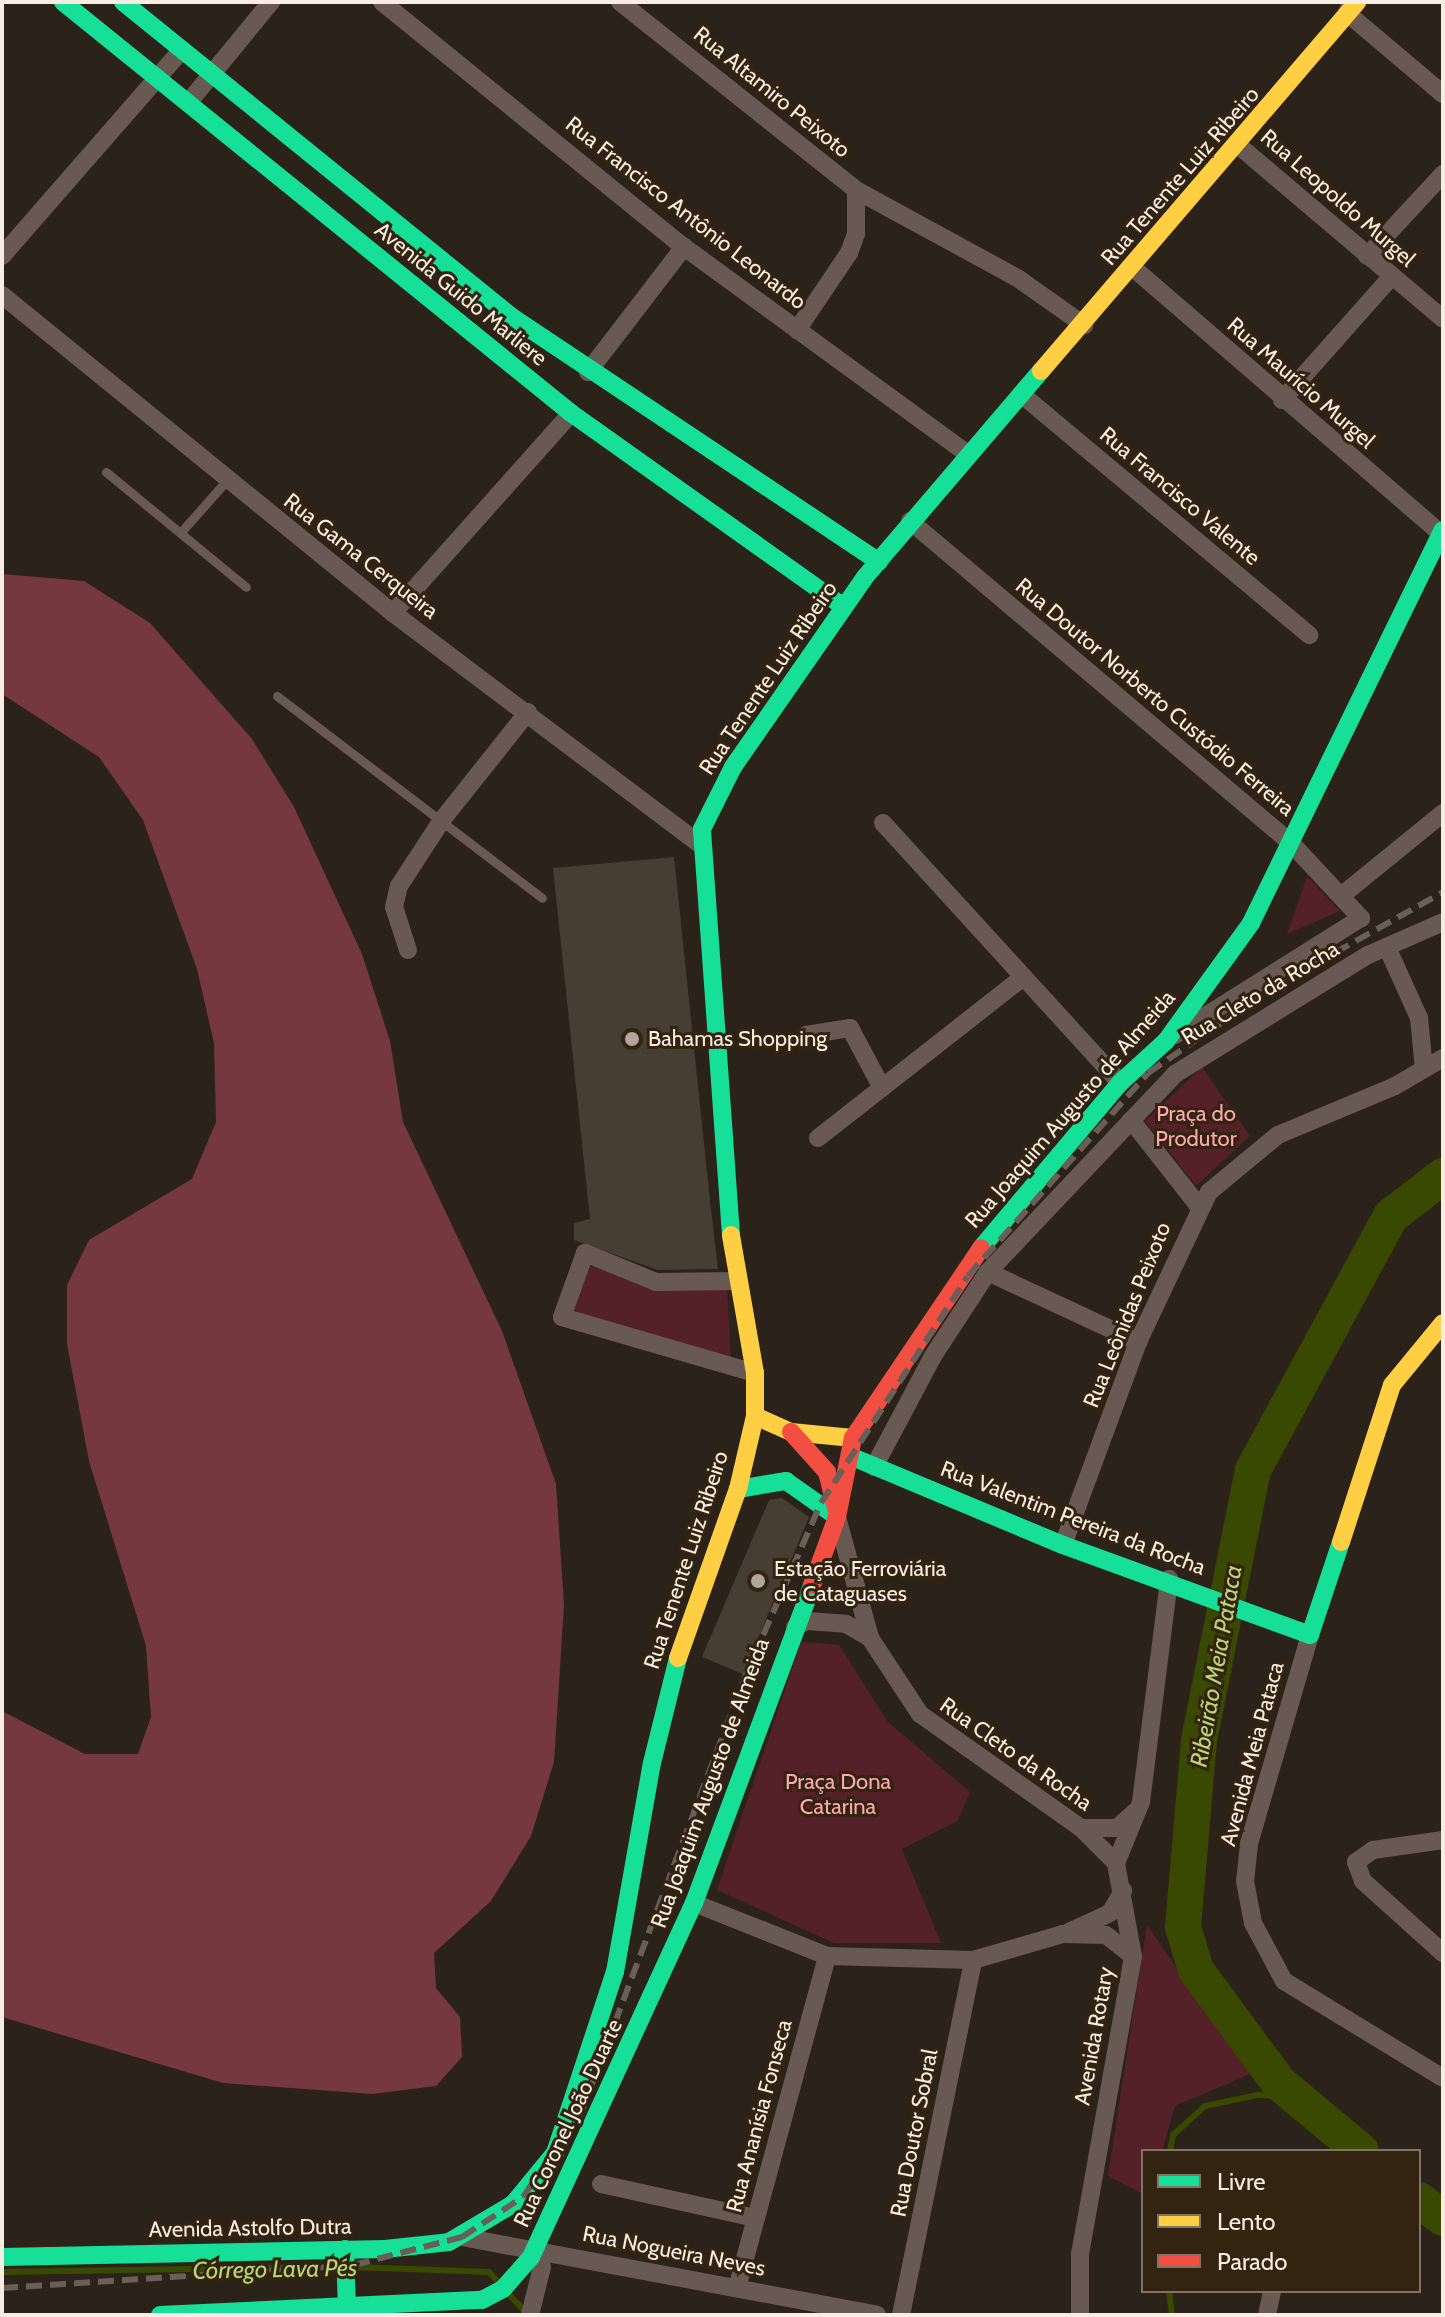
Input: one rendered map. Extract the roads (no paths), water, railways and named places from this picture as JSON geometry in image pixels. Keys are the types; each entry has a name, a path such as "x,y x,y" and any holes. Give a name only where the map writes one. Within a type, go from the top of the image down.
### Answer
{"main road":[{"name":"Avenida Guido Marliere","path":"63,2 571,413 843,606"},
{"name":"Avenida Guido Marliere","path":"123,2 588,372 879,562"},
{"name":"Rua Tenente Luiz Ribeiro","path":"615,1972 668,1696 738,1489 755,1416 755,1373 736,1281 699,844 733,767 843,606 967,453 1084,325 1352,6"},
{"name":"Rua Joaquim Augusto de Almeida","path":"654,1994 694,1903 860,1456 954,1280 1120,1083 1166,1041 1251,923 1442,537"},
{"path":"1310,1635 1392,1385 1443,1323"},
{"path":"755,1416 791,1432 827,1472 837,1517"},
{"name":"Rua Valentim Pereira da Rocha","path":"791,1432 860,1456 1063,1545 1169,1579 1310,1635"},
{"path":"738,1489 786,1481 837,1517"},
{"name":"Rua Coronel João Duarte","path":"494,2219 528,2190 555,2153 615,1972"},
{"name":"Rua Coronel João Duarte","path":"529,2258 654,1994"},
{"name":"Avenida Astolfo Dutra","path":"2,2257 345,2249 462,2237 494,2219"},
{"path":"345,2249 347,2308"},
{"path":"160,2315 482,2300 529,2258"}],"street":[{"path":"188,103 271,2"},
{"name":"Rua Francisco Antônio Leonardo","path":"382,2 684,247 967,453"},
{"name":"Rua Altamiro Peixoto","path":"620,2 856,190 1019,279 1084,325"},
{"path":"1352,6 1443,94"},
{"path":"2,256 182,50"},
{"name":"Rua Leopoldo Murgel","path":"1238,145 1443,319"},
{"path":"1367,256 1443,174"},
{"path":"797,330 849,253 856,234 856,190"},
{"path":"588,372 684,247"},
{"name":"Rua Maurício Murgel","path":"1131,266 1442,537"},
{"path":"1282,400 1392,276"},
{"name":"Rua Gama Cerqueira","path":"2,295 393,613 699,844"},
{"name":"Rua Francisco Valente","path":"1021,394 1309,635"},
{"path":"393,613 571,413"},
{"name":"Rua Doutor Norberto Custódio Ferreira","path":"910,521 1291,843 1361,918 1166,1041"},
{"path":"408,950 396,895 442,820 528,712"},
{"path":"1341,896 1443,813"},
{"path":"883,823 1120,1083"},
{"name":"Rua Cleto da Rocha","path":"860,1456 933,1356 988,1272 1175,1074 1239,1030 1387,947 1443,922"},
{"path":"1387,947 1419,1018 1424,1069"},
{"path":"818,1138 1023,977"},
{"path":"806,1035 850,1028 882,1088"},
{"path":"1198,1205 1278,1135 1443,1058"},
{"name":"Rua Leônidas Peixoto","path":"1063,1545 1138,1342 1198,1205 1131,1120"},
{"path":"736,1281 656,1282 585,1253 562,1317 755,1373"},
{"path":"988,1272 1138,1342"},
{"name":"Rua Cleto da Rocha","path":"837,1517 870,1638 920,1714 940,1734 1081,1828 1116,1863"},
{"path":"1116,1863 1141,1802 1169,1579"},
{"path":"795,1627 807,1621 846,1624 870,1638"},
{"name":"Avenida Meia Pataca","path":"1310,1635 1249,1844 1245,1881 1253,1923 1284,1981 1443,2078"},
{"path":"1081,1828 1117,1828 1141,1802"},
{"path":"1443,1840 1373,1850 1356,1862 1363,1881 1443,1953"},
{"name":"Avenida Rotary","path":"1080,2315 1080,2254 1133,1956 1116,1863"},
{"path":"694,1903 827,1956 973,1960 1063,1934 1110,1913 1123,1891"},
{"path":"1063,1934 1106,1935 1133,1956"},
{"name":"Rua Ananísia Fonseca","path":"737,2288 827,1956"},
{"name":"Rua Doutor Sobral","path":"901,2315 973,1960"},
{"path":"601,2184 755,2218"},
{"name":"Rua Nogueira Neves","path":"462,2237 529,2258 737,2288 877,2315"},
{"path":"529,2258 542,2267 530,2315"},
{"path":"1267,2315 1272,2293"}],"lane":[{"path":"106,472 246,587"},
{"path":"181,532 227,480"},
{"path":"277,696 542,898"}],"waterway":[{"name":"Ribeirão Meia Pataca","path":"1359,2149 1279,2083 1196,1970 1183,1927 1199,1740 1253,1470 1391,1216 1443,1176"},
{"name":"Córrego Lava Pés","path":"1170,2149 1173,2135 1205,2106 1257,2095 1296,2097"},
{"name":"Ribeirão Meia Pataca","path":"1421,2202 1443,2218"},
{"name":"Córrego Lava Pés","path":"2,2272 338,2267"},
{"name":"Córrego Lava Pés","path":"354,2267 489,2272 501,2285"},
{"name":"Córrego Lava Pés","path":"508,2293 527,2314"},
{"name":"Córrego Lava Pés","path":"1169,2293 1172,2315"}],"railway":[{"path":"2,2288 354,2265 462,2237 523,2197 581,2113 744,1679 821,1503 968,1276 1148,1073 1272,988 1443,892"}],"place":[{"name":"Bahamas Shopping","path":"632,1039"},
{"name":"Estação Ferroviária de Cataguases","path":"758,1581"}],"park label":[{"name":"Praça do Produtor","path":"1196,1126"},
{"name":"Praça Dona Catarina","path":"838,1794"}]}
